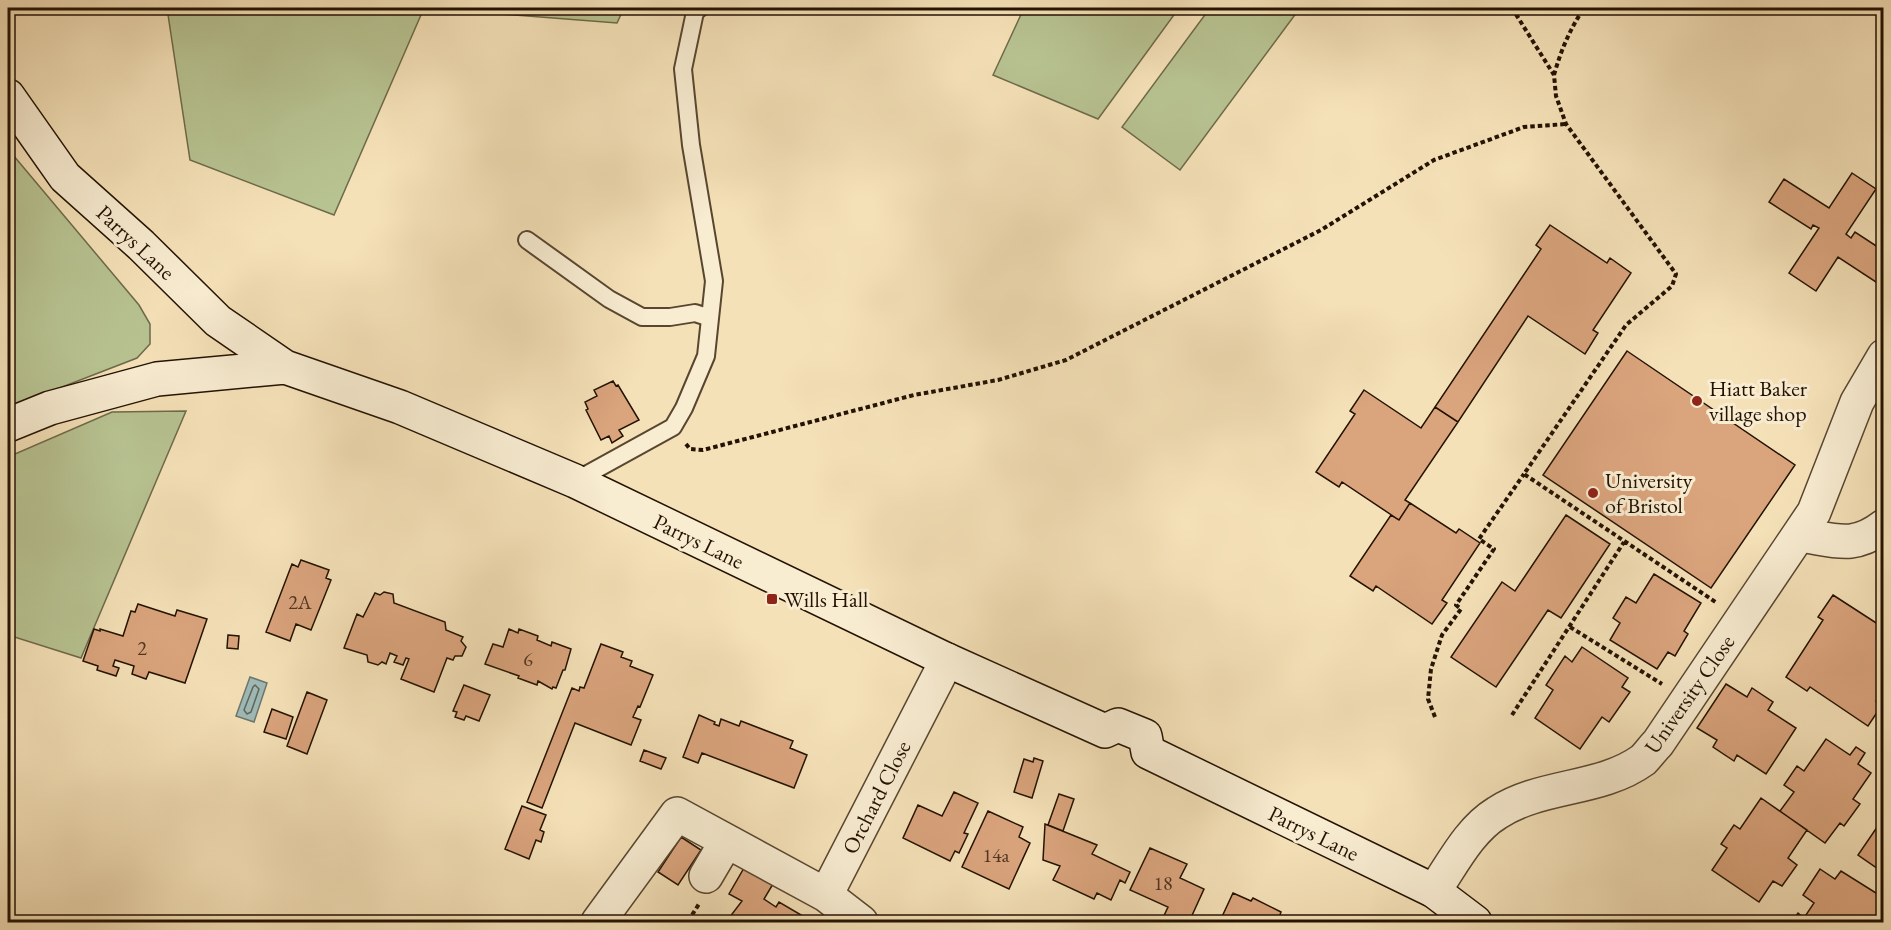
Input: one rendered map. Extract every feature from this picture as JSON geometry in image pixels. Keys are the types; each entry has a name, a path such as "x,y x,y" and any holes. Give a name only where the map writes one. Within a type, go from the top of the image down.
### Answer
{"main road":[{"name":"Parrys Lane","path":"8,96 65,177 141,245 218,321 285,367 400,407 575,481 947,660 1105,732 1118,725 1145,736 1148,752 1434,891 1475,922"},
{"name":"University Close","path":"1434,891 1472,835 1496,813 1524,799 1599,780 1644,759 1664,734 1800,535 1824,490 1857,402 1884,356"},
{"name":"Parrys Lane","path":"8,425 50,408 157,379 285,367"},
{"path":"1800,535 1845,542 1858,541 1870,537 1884,526"},
{"name":"Orchard Close","path":"826,895 947,660"},
{"path":"598,922 676,814 826,895 861,922"},
{"path":"706,876 726,842"}],"lane":[{"path":"575,481 673,427 684,408 706,356 714,281 691,145 683,69 695,12 700,8"},
{"path":"527,240 609,299 642,317 670,317 695,313 710,318"}],"path":[{"path":"1512,8 1554,75"},
{"path":"1435,717 1428,699 1431,669 1442,635 1461,609 1456,605 1494,549 1479,539 1626,325 1672,286 1676,274 1566,124 1556,96 1554,75 1563,45 1584,8"},
{"path":"673,427 690,449 703,450 914,395 998,380 1066,360 1321,230 1434,160 1524,128 1566,124"},
{"path":"1524,474 1690,585"},
{"path":"1512,715 1624,542"},
{"path":"1570,627 1638,669"}],"green space":[{"path":"167,8 424,8 334,215 190,160"},
{"path":"424,8 624,8 617,23"},
{"path":"1024,8 1179,8 1098,119 993,75"},
{"path":"1210,8 1300,8 1180,170 1122,127"},
{"path":"8,149 139,305 150,324 150,344 137,358 8,408"},
{"path":"186,411 81,658 8,635 8,457 112,412"}],"water":[{"path":"250,677 267,683 254,722 236,716"}],"building":[{"path":"1852,173 1876,189 1846,234 1851,238 1855,232 1884,251 1884,283 1882,286 1838,257 1816,291 1789,273 1819,228 1813,225 1811,229 1769,202 1784,179 1829,208"},
{"path":"1550,225 1607,263 1610,258 1631,273 1593,330 1598,333 1585,354 1528,316 1458,422 1435,407 1541,249 1536,245"},
{"path":"1627,351 1795,465 1711,588 1543,475"},
{"path":"613,381 616,386 618,385 639,420 619,430 623,436 612,443 609,436 601,440 586,410 588,409 585,402 597,396 594,390"},
{"path":"1364,390 1421,428 1435,407 1458,422 1405,500 1410,503 1399,520 1342,482 1339,487 1316,472 1355,414 1350,411"},
{"path":"1410,503 1456,533 1459,529 1480,543 1442,600 1447,603 1432,624 1376,586 1373,591 1350,576 1391,515 1399,520"},
{"path":"1566,515 1610,544 1561,618 1548,610 1496,687 1451,657 1502,582 1515,591"},
{"path":"301,560 329,570 326,578 331,580 311,630 296,624 290,641 266,632 292,564 298,567"},
{"path":"1654,574 1701,603 1684,631 1688,634 1675,656 1668,652 1657,669 1610,640 1620,623 1613,618 1626,597 1636,603"},
{"path":"384,592 393,594 394,603 445,622 446,630 463,637 461,641 466,647 462,656 455,656 453,660 447,658 434,692 401,679 409,659 406,658 403,665 394,662 397,656 390,653 386,664 382,662 378,665 368,662 367,655 344,648 357,614 363,617 375,593 380,595"},
{"path":"1833,595 1884,628 1884,689 1876,701 1882,705 1868,726 1810,687 1807,691 1786,677 1823,620 1818,617"},
{"path":"138,604 175,616 177,610 207,619 185,683 149,672 146,679 132,674 134,666 115,660 113,666 119,668 116,676 97,670 98,666 83,661 94,629 123,636 131,611 135,612"},
{"path":"509,629 518,633 519,629 538,636 537,640 551,646 552,642 571,649 565,670 556,688 552,689 538,681 537,685 485,664 493,644 503,647"},
{"path":"228,635 239,636 238,649 227,648"},
{"path":"601,644 623,652 621,657 632,661 630,666 653,675 640,707 638,706 633,717 641,720 631,745 575,723 542,808 527,802 572,688 579,691 580,687 584,688"},
{"path":"1582,647 1628,678 1622,687 1630,692 1609,722 1602,717 1580,749 1535,718 1553,690 1546,685 1565,656 1572,662"},
{"path":"1726,684 1747,697 1752,688 1773,702 1768,710 1796,728 1766,774 1737,755 1734,761 1713,747 1717,740 1697,728"},
{"path":"464,685 490,695 479,721 466,716 464,720 455,717 457,712 453,711"},
{"path":"307,692 327,700 307,754 287,746"},
{"path":"272,709 293,717 286,739 264,732"},
{"path":"699,715 719,726 721,719 739,726 741,721 793,741 790,748 807,755 794,788 702,753 698,763 683,757"},
{"path":"1826,739 1850,755 1856,747 1865,753 1858,764 1871,773 1853,799 1860,804 1844,826 1840,823 1825,843 1780,811 1794,792 1784,785 1797,766 1804,771"},
{"path":"644,750 666,758 661,769 640,761"},
{"path":"1034,758 1043,761 1032,798 1014,792 1024,759 1033,762"},
{"path":"954,792 978,803 964,833 968,834 959,853 955,851 950,861 903,838 918,805 942,816"},
{"path":"1059,794 1074,799 1063,831 1048,825"},
{"path":"1761,798 1807,830 1788,858 1797,865 1782,886 1773,881 1759,902 1712,870 1727,848 1721,844 1734,825 1740,829"},
{"path":"522,806 546,815 540,830 544,832 541,842 536,840 529,859 505,849"},
{"path":"988,811 1023,827 1019,837 1030,843 1009,889 962,867"},
{"path":"1884,817 1884,873 1858,855"},
{"path":"1045,824 1097,845 1092,854 1130,872 1125,883 1120,880 1111,900 1097,893 1094,899 1053,880 1060,866 1043,860"},
{"path":"681,837 701,850 678,885 658,872"},
{"path":"1150,848 1187,864 1180,878 1204,889 1189,922 1161,922 1168,907 1130,890"},
{"path":"744,868 773,884 764,899 776,907 779,902 808,919 806,922 726,922 742,901 729,894"},
{"path":"1820,869 1835,879 1841,871 1884,898 1884,904 1871,922 1792,922 1798,913 1804,918 1814,903 1803,895"},
{"path":"1233,893 1251,901 1253,898 1295,922 1220,921"}],"place":[{"name":"Hiatt Baker village shop","path":"1697,401"},
{"name":"University of Bristol","path":"1593,493"},
{"name":"Wills Hall","path":"772,599"}]}
